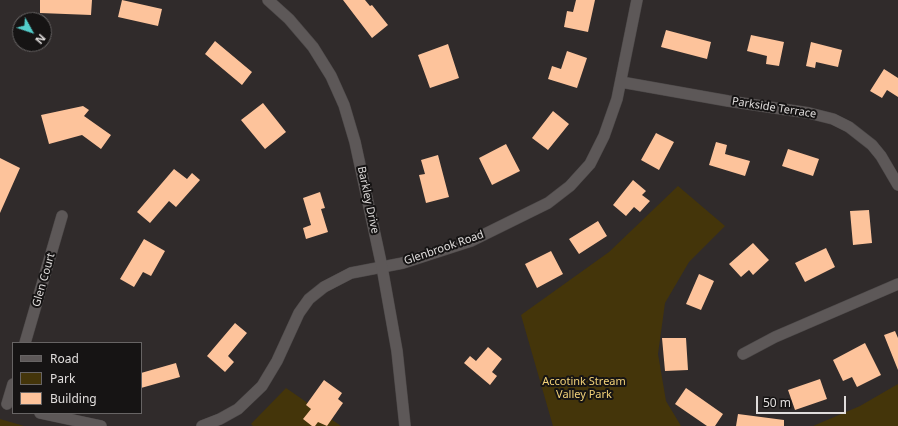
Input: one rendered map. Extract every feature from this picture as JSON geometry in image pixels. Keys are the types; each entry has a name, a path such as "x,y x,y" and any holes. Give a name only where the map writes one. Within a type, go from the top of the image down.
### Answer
{"street":[{"name":"Barkley Drive","path":"268,0 289,19 313,47 331,76 344,105 355,142 382,267 397,351 405,426"},
{"name":"Glenbrook Road","path":"202,426 220,419 238,409 262,386 278,360 299,313 314,295 351,273 403,262 472,241 548,203 585,171 596,153 615,106 637,0"},
{"name":"Parkside Terrace","path":"621,82 728,101 809,112 833,119 849,127 872,145 885,162 898,185"},
{"name":"Glen Court","path":"25,342 62,216"},
{"path":"743,354 795,328 898,284"},
{"path":"7,404 12,387"},
{"path":"45,414 101,426"}],"green space":[{"name":"Accotink Stream Valley Park","path":"678,186 725,226 689,262 665,303 658,354 666,401 681,426 553,426 521,315 609,252"},
{"path":"898,384 898,426 813,426 860,406"},
{"path":"286,388 341,426 253,426 251,424"},
{"path":"0,419 24,426 0,426"}],"building":[{"path":"40,0 92,0 91,15 40,12"},
{"path":"122,0 162,9 158,26 118,17"},
{"path":"343,0 365,0 370,6 372,5 388,25 372,38"},
{"path":"576,0 595,0 588,32 564,27 567,11 573,12"},
{"path":"666,30 711,42 707,59 661,47"},
{"path":"751,35 784,42 779,66 766,64 767,56 747,51"},
{"path":"215,41 252,72 242,85 205,54"},
{"path":"811,42 842,50 838,67 816,62 815,68 806,66"},
{"path":"448,44 459,78 430,88 418,55"},
{"path":"567,51 587,58 577,88 548,79 552,66 561,69"},
{"path":"884,69 898,78 898,97 887,90 882,98 870,91"},
{"path":"263,103 286,132 265,149 241,120"},
{"path":"83,106 89,110 84,116 111,135 101,149 82,135 49,144 41,115"},
{"path":"553,111 569,124 548,150 532,138"},
{"path":"656,133 674,142 659,170 641,160"},
{"path":"716,142 727,145 725,154 750,161 745,176 709,165"},
{"path":"506,144 520,171 492,185 479,158"},
{"path":"788,149 819,159 813,176 782,166"},
{"path":"438,155 449,197 426,203 419,175 425,174 421,160"},
{"path":"0,158 20,168 0,213"},
{"path":"174,169 187,179 192,173 200,180 176,207 169,201 150,223 137,212"},
{"path":"633,180 646,191 642,195 650,201 640,212 634,207 626,216 613,205"},
{"path":"320,192 325,208 321,209 328,232 306,239 303,228 311,225 303,198"},
{"path":"869,210 872,243 853,245 850,211"},
{"path":"598,221 607,236 579,254 569,239"},
{"path":"144,239 165,251 151,276 143,272 134,287 120,279"},
{"path":"753,243 769,260 753,275 749,270 741,277 729,264"},
{"path":"826,248 835,267 805,282 795,263"},
{"path":"551,251 563,274 537,288 525,264"},
{"path":"699,274 714,281 701,310 686,304"},
{"path":"235,323 247,333 228,356 234,362 225,372 207,356"},
{"path":"895,331 898,338 898,370 884,335"},
{"path":"662,338 686,338 688,370 665,371"},
{"path":"865,343 881,375 857,387 852,377 843,381 833,360"},
{"path":"488,347 502,359 492,372 497,376 490,385 464,363 470,356 476,361"},
{"path":"176,363 180,377 142,388 142,373"},
{"path":"820,379 827,399 795,410 788,390"},
{"path":"324,380 342,393 338,399 343,403 327,426 318,422 315,426 312,426 303,419 311,409 306,405"},
{"path":"686,388 723,414 715,426 707,426 675,404"},
{"path":"738,414 784,420 784,426 736,426"}]}
